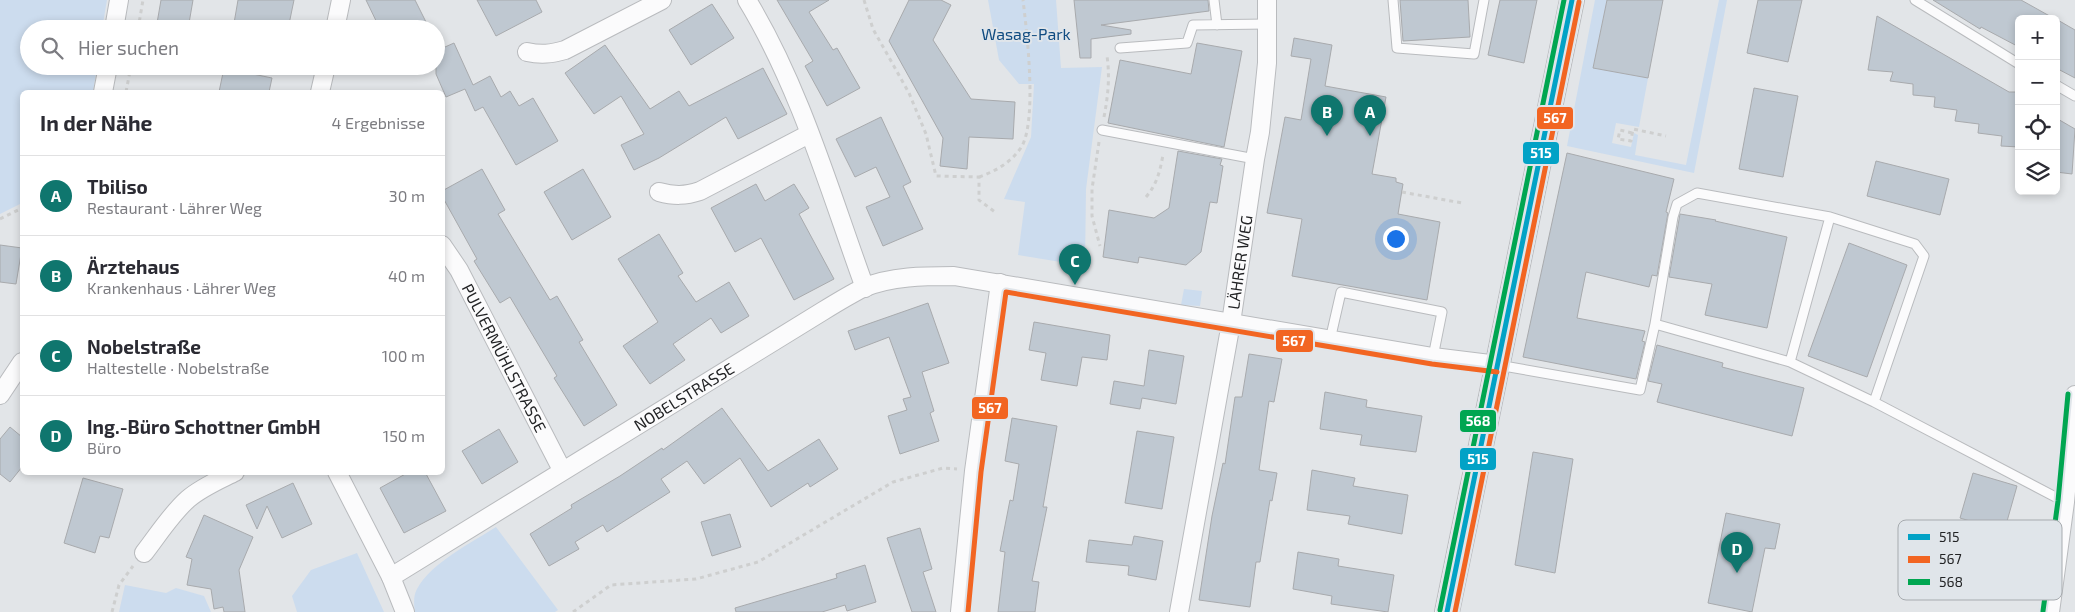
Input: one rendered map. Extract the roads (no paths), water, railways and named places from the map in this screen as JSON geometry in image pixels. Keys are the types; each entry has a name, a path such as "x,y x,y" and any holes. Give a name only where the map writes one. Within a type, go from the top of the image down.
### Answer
{"main road":[{"path":"1447,612 1572,0"}],"street":[{"path":"116,20 119,0"},
{"path":"337,20 341,0"},
{"path":"527,52 539,55 565,50 662,0"},
{"path":"747,0 763,26 781,65 809,134 864,288"},
{"name":"LÄHRER WEG","path":"1179,612 1231,323 1260,132 1267,63 1267,0"},
{"path":"103,90 106,75"},
{"path":"320,90 324,75"},
{"path":"659,192 685,196 700,192 809,134"},
{"name":"PULVERMÜHLSTRASSE","path":"445,250 459,270 562,470"},
{"name":"NOBELSTRASSE","path":"391,577 822,311 864,288 895,280 926,276 954,276 1433,357 1498,365"},
{"path":"960,612 974,471 1000,283"},
{"path":"0,395 20,365"},
{"path":"2062,524 2075,395"},
{"path":"144,553 178,508 204,487 229,475"},
{"path":"339,475 391,577 405,612"}],"lane":[{"path":"1214,0 1217,25"},
{"path":"1392,0 1397,48 1474,54 1484,0"},
{"path":"1915,0 2015,62"},
{"path":"1120,48 1187,43 1193,25 1267,24"},
{"path":"2060,87 2075,96"},
{"path":"1102,130 1255,159"},
{"path":"1498,365 1640,390 1655,324 1673,217 1677,204 1697,193 1830,217 1915,244 1924,256 1874,402"},
{"path":"1790,362 1830,217"},
{"path":"1330,340 1341,292 1442,312 1433,357"},
{"path":"1655,324 1790,362 1874,402 2065,502"}],"place":[{"name":"Ärztehaus","path":"1327,136"},
{"name":"Tbiliso","path":"1370,136"},
{"name":"Nobelstraße","path":"1075,285"},
{"name":"Ing.-Büro Schottner GmbH","path":"1737,573"}],"park label":[{"name":"Wasag-Park","path":"1026,34"}]}
